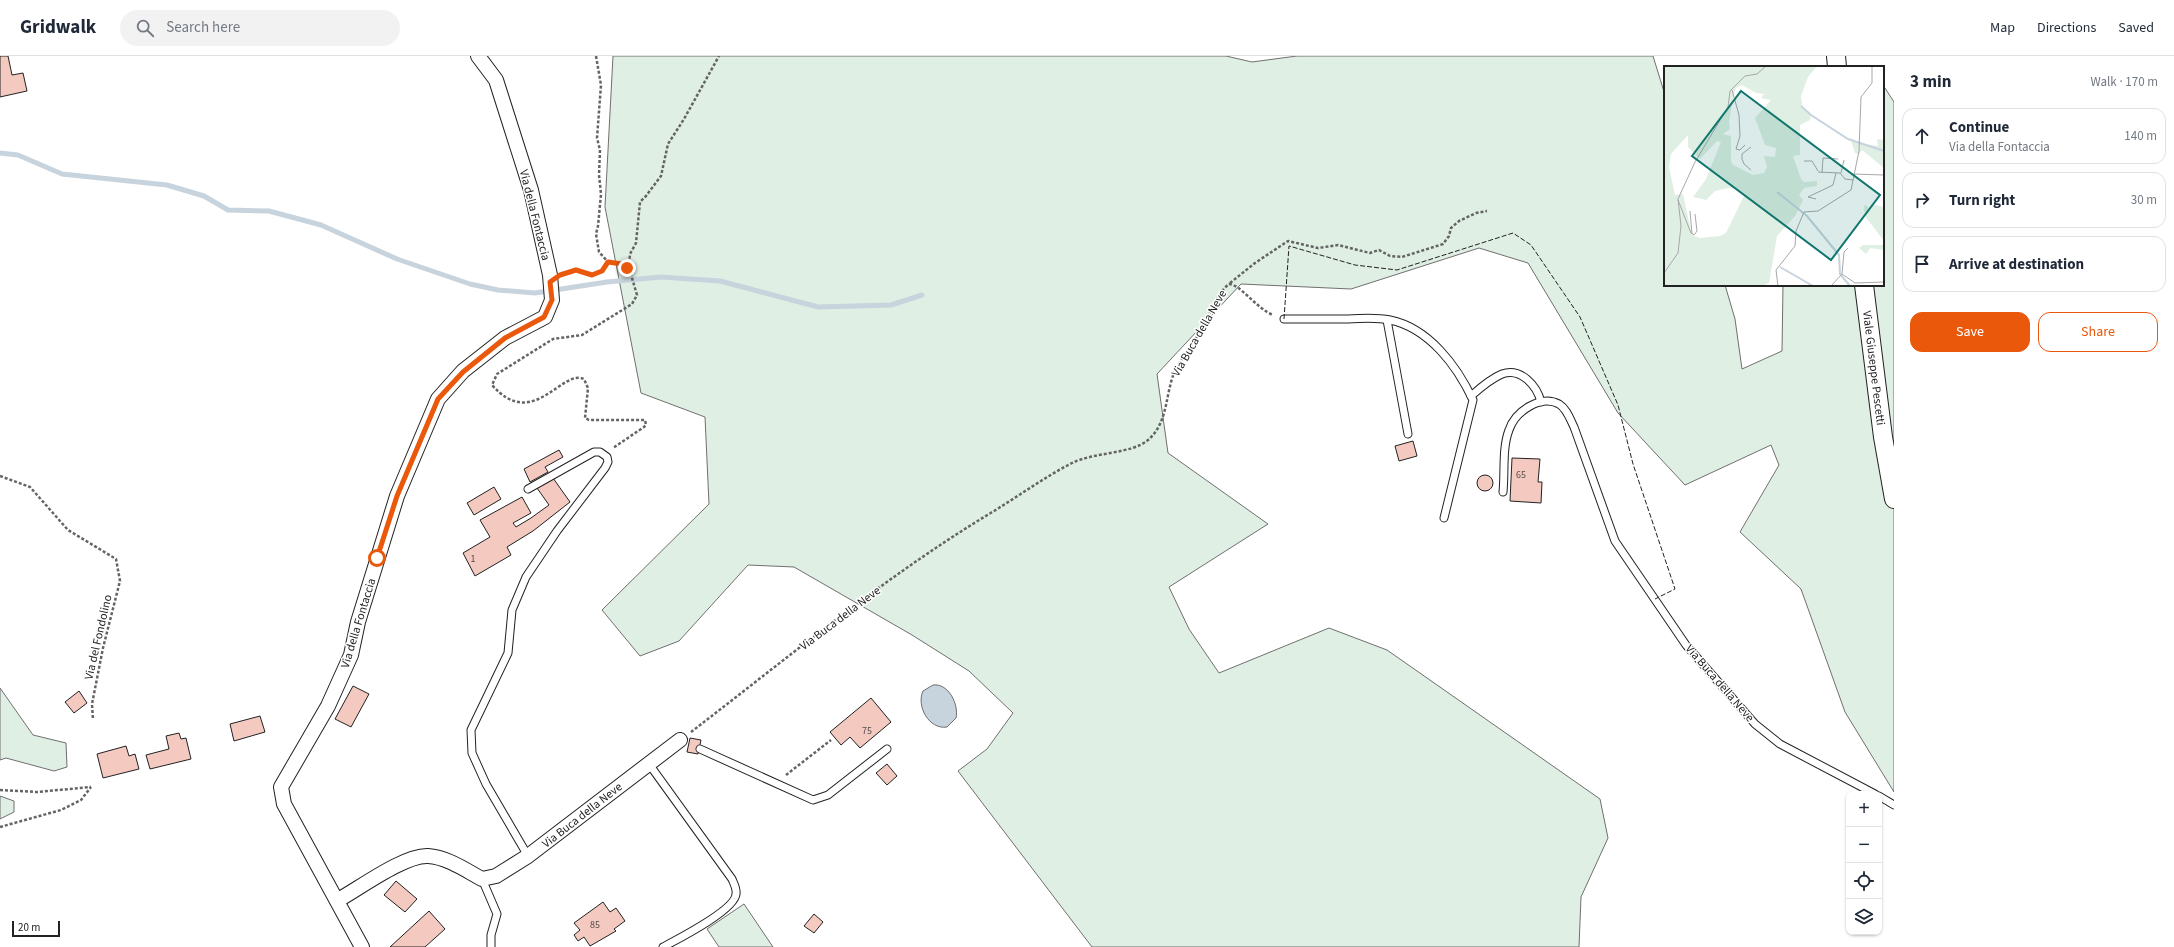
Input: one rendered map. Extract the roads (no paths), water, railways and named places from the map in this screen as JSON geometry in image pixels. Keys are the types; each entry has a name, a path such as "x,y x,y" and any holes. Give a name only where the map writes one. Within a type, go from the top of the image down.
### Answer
{"street":[{"name":"Via della Fontaccia","path":"362,947 338,900 284,804 281,787 328,706 351,656 358,622 397,496 438,399 463,372 505,338 544,317 552,300 551,284 531,190 496,80 478,56"},
{"path":"1836,56 1838,66"},
{"name":"Viale Giuseppe Pescetti","path":"1864,286 1883,437 1894,499"},
{"name":"Via Buca della Neve","path":"482,880 496,876 528,856 649,764 684,742"},
{"path":"338,900 414,858 429,856 444,860 482,880"}],"lane":[{"path":"1284,319 1374,318 1387,320 1412,327 1428,338 1444,356 1471,396 1472,407 1444,518"},
{"path":"1387,320 1408,434"},
{"path":"1471,396 1488,382 1502,374 1510,373 1525,377 1531,383 1541,402 1530,406 1518,415 1510,428 1507,436 1503,492"},
{"name":"Via Buca della Neve","path":"1541,402 1558,404 1569,417 1615,541 1686,644 1755,724 1780,744 1869,791"},
{"path":"528,489 594,452 604,454 607,457 608,462 605,468 557,531 526,577 512,610 508,653 471,730 472,753 486,784 528,856"},
{"path":"700,749 807,799 813,800 828,795 887,749"},
{"path":"649,764 732,879 736,895 733,902 715,916 663,947"},
{"path":"1882,798 1894,805"},
{"path":"482,880 497,914 491,935 491,947"}],"waterway":[{"path":"0,153 18,155 62,174 167,185 204,196 228,210 269,211 321,225 397,259 470,284 498,290 535,293 607,282 661,277 720,281 818,307 891,305 922,295"}]}
